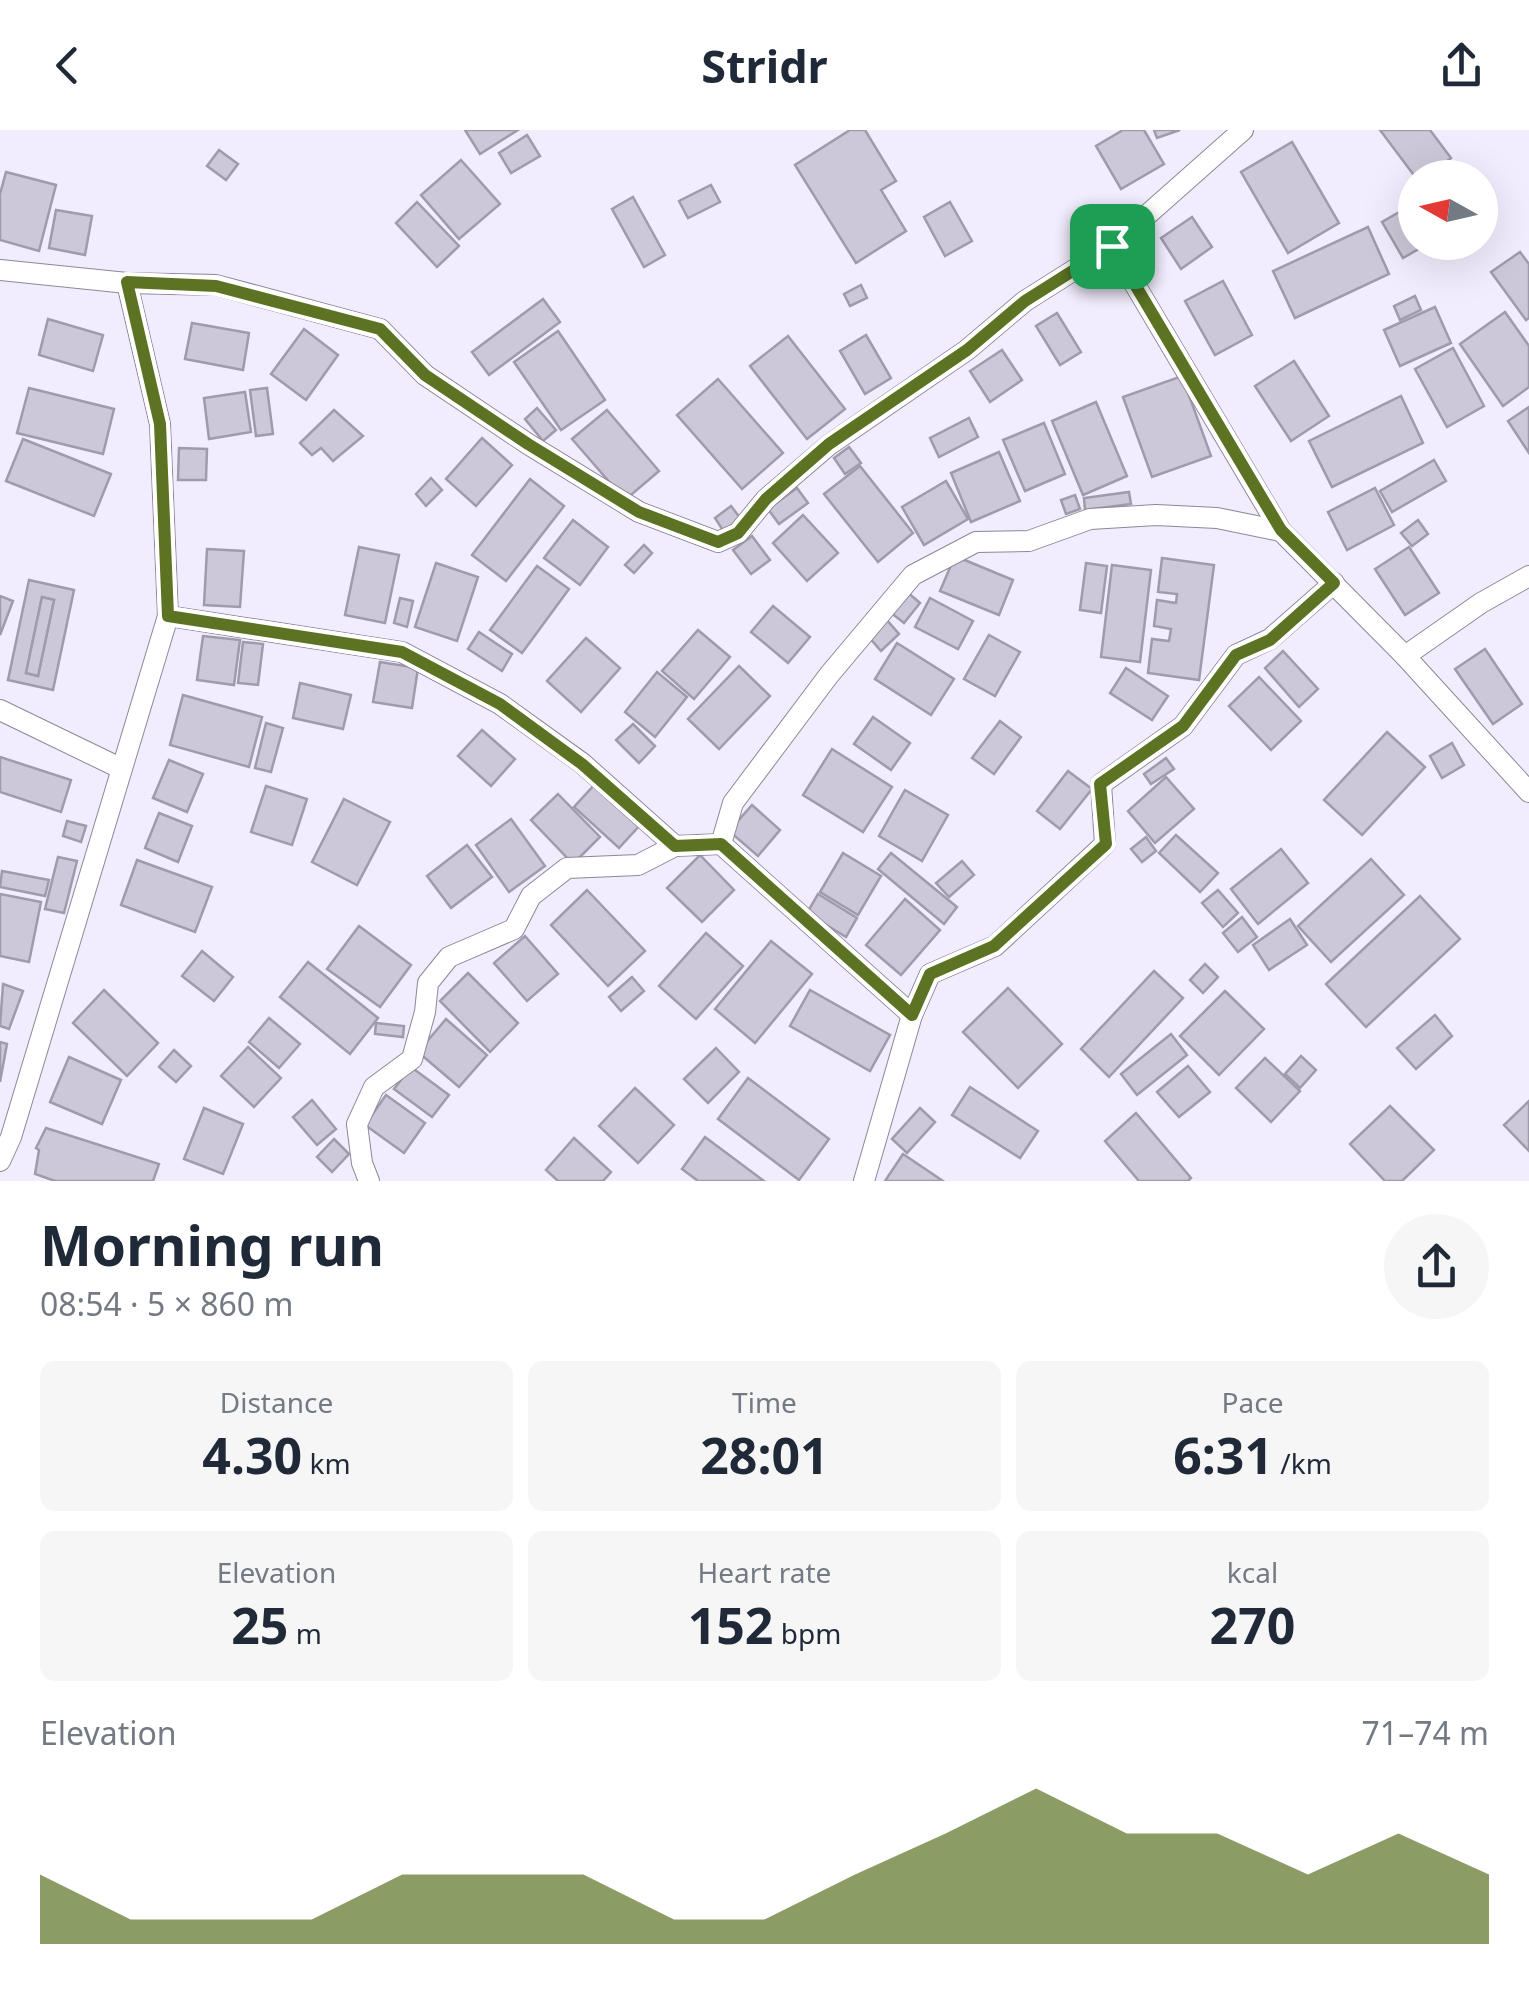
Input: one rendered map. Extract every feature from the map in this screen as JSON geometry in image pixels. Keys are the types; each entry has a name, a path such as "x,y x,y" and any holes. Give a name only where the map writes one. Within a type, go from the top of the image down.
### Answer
{"street":[{"path":"0,270 216,286 380,329 425,375 528,444 639,512 718,542 738,533 766,499 829,444 967,350 1025,301 1112,246 1243,130"},
{"path":"1112,246 1281,530 1405,656 1529,792"},
{"path":"0,1161 11,1137 168,616 160,424 127,282"},
{"path":"721,844 732,803 829,675 913,575 976,542 1030,542 1090,519 1156,515 1218,518 1281,530"},
{"path":"1405,656 1481,603 1529,576"},
{"path":"864,1181 912,1015 930,974 994,946 1106,844 1100,784 1183,726 1236,655 1270,640 1334,583"},
{"path":"168,616 402,652 500,704 582,764 675,846"},
{"path":"0,710 120,768"},
{"path":"368,1181 357,1124 374,1087 412,1059 428,983 449,956 514,929 531,896 568,868 638,865 675,846 721,844 912,1015"}],"building":[{"path":"465,130 518,130 480,154"},
{"path":"850,130 865,130 896,181 881,190 906,231 856,263 795,165"},
{"path":"1123,130 1144,130 1164,164 1121,189 1096,146"},
{"path":"1154,130 1180,130 1157,138"},
{"path":"1380,130 1430,130 1451,158 1449,160 1402,160"},
{"path":"527,135 540,156 511,173 499,153"},
{"path":"1292,142 1339,223 1288,253 1241,172"},
{"path":"219,150 238,164 226,180 207,166"},
{"path":"461,160 500,204 459,239 421,195"},
{"path":"6,172 56,185 39,251 0,240 0,194"},
{"path":"711,185 720,202 688,218 679,201"},
{"path":"633,197 665,255 644,267 612,209"},
{"path":"417,202 459,246 437,267 396,223"},
{"path":"950,202 972,241 945,256 924,217"},
{"path":"56,210 92,216 85,255 49,248"},
{"path":"1398,213 1398,249 1382,222"},
{"path":"1192,217 1212,247 1181,269 1161,238"},
{"path":"1368,227 1389,274 1295,318 1273,271"},
{"path":"1520,252 1529,264 1526,320 1491,272"},
{"path":"1223,281 1252,335 1215,355 1185,301"},
{"path":"861,285 867,298 850,306 844,294"},
{"path":"1415,296 1421,310 1400,320 1394,306"},
{"path":"543,299 560,322 489,375 472,352"},
{"path":"1435,307 1451,343 1400,366 1384,330"},
{"path":"1505,312 1529,346 1529,387 1503,406 1460,344"},
{"path":"1057,313 1081,352 1060,365 1036,326"},
{"path":"48,319 103,335 93,371 39,355"},
{"path":"192,323 249,333 243,370 185,359"},
{"path":"304,329 338,355 306,400 271,374"},
{"path":"558,331 605,400 561,430 514,362"},
{"path":"866,335 891,378 865,394 840,351"},
{"path":"788,336 845,409 807,439 750,366"},
{"path":"1453,348 1484,406 1447,427 1415,369"},
{"path":"1002,350 1022,380 990,402 970,371"},
{"path":"1294,361 1329,416 1291,441 1255,386"},
{"path":"1182,376 1211,456 1152,477 1123,397"},
{"path":"718,379 783,453 742,489 677,415"},
{"path":"29,388 114,409 103,454 17,433"},
{"path":"267,388 273,434 256,436 250,390"},
{"path":"245,392 251,432 209,439 204,398"},
{"path":"1401,396 1423,443 1332,487 1309,441"},
{"path":"1096,402 1127,476 1083,495 1052,421"},
{"path":"1529,407 1529,453 1508,421"},
{"path":"537,408 556,430 543,441 525,419"},
{"path":"334,410 363,436 333,461 321,448 312,455 300,443"},
{"path":"607,410 659,471 625,500 572,439"},
{"path":"969,418 978,437 939,457 930,438"},
{"path":"1044,423 1065,474 1025,491 1003,440"},
{"path":"482,438 512,465 476,506 446,479"},
{"path":"23,439 111,474 94,516 6,481"},
{"path":"849,447 861,463 845,474 834,458"},
{"path":"179,448 207,449 206,480 178,480"},
{"path":"999,452 1020,501 971,522 951,473"},
{"path":"1434,460 1446,481 1392,512 1380,491"},
{"path":"860,466 913,533 878,562 824,494"},
{"path":"431,478 442,490 426,506 416,494"},
{"path":"530,479 564,506 506,581 472,555"},
{"path":"946,481 968,519 924,545 902,507"},
{"path":"797,488 808,503 779,524 768,509"},
{"path":"1375,488 1394,525 1347,550 1328,512"},
{"path":"1129,492 1131,504 1085,510 1084,498"},
{"path":"1075,495 1080,509 1066,514 1061,500"},
{"path":"731,506 741,519 724,532 715,518"},
{"path":"803,515 838,553 807,581 773,543"},
{"path":"573,520 608,547 580,585 544,558"},
{"path":"1418,520 1428,534 1412,546 1401,533"},
{"path":"752,536 770,560 751,574 733,550"},
{"path":"644,545 652,553 634,573 625,565"},
{"path":"359,547 399,555 385,623 345,615"},
{"path":"1409,547 1439,593 1405,615 1375,569"},
{"path":"207,549 244,551 240,607 204,605"},
{"path":"955,556 1013,580 999,615 940,591"},
{"path":"1162,558 1214,565 1199,680 1148,673 1152,639 1169,641 1171,629 1154,626 1157,600 1176,603 1177,594 1158,592"},
{"path":"436,563 478,577 457,641 415,627"},
{"path":"1086,563 1107,566 1101,613 1080,610"},
{"path":"1112,565 1151,570 1140,662 1101,657"},
{"path":"537,566 569,589 522,653 490,630"},
{"path":"29,580 74,590 53,690 8,680","holes":["42,597 54,600 38,676 26,673"]},
{"path":"906,591 920,603 904,623 890,612"},
{"path":"0,596 13,601 0,635"},
{"path":"42,597 54,600 38,676 26,673"},
{"path":"400,598 413,601 407,627 394,623"},
{"path":"930,598 973,621 958,649 915,627"},
{"path":"773,606 810,637 788,663 751,632"},
{"path":"886,619 899,634 881,651 868,636"},
{"path":"698,630 730,657 694,699 662,671"},
{"path":"479,632 512,654 502,671 468,649"},
{"path":"989,635 1020,652 995,696 964,679"},
{"path":"203,636 240,640 234,685 197,680"},
{"path":"586,638 620,668 581,712 547,681"},
{"path":"243,642 263,644 258,685 238,683"},
{"path":"897,643 954,679 931,715 875,679"},
{"path":"1485,649 1522,704 1493,724 1455,669"},
{"path":"1283,651 1318,689 1299,707 1265,668"},
{"path":"380,662 418,668 412,708 373,702"},
{"path":"739,666 770,696 719,749 688,719"},
{"path":"1126,668 1168,696 1152,720 1110,693"},
{"path":"657,672 687,697 655,737 625,712"},
{"path":"1259,677 1301,721 1271,750 1229,706"},
{"path":"300,683 351,695 343,729 293,718"},
{"path":"183,695 262,717 249,767 170,745"},
{"path":"873,717 910,743 891,770 854,744"},
{"path":"1000,721 1021,737 994,774 972,758"},
{"path":"266,723 283,728 271,772 255,768"},
{"path":"633,724 655,746 639,763 616,740"},
{"path":"482,730 515,759 491,786 458,756"},
{"path":"1387,732 1425,767 1362,835 1324,800"},
{"path":"1452,743 1464,765 1442,778 1430,756"},
{"path":"832,749 892,787 863,832 803,795"},
{"path":"0,757 71,780 61,812 0,792"},
{"path":"1166,758 1174,769 1151,784 1144,774"},
{"path":"169,760 203,774 187,812 153,798"},
{"path":"1068,771 1092,789 1060,829 1037,811"},
{"path":"1166,777 1194,809 1155,843 1128,811"},
{"path":"596,783 641,824 619,848 574,807"},
{"path":"266,786 307,799 292,845 251,832"},
{"path":"905,790 948,815 922,861 879,836"},
{"path":"558,794 600,837 573,864 531,820"},
{"path":"344,799 390,822 357,885 312,862"},
{"path":"752,805 780,830 758,856 729,831"},
{"path":"159,813 192,826 178,862 145,848"},
{"path":"511,819 545,866 509,892 476,845"},
{"path":"67,821 86,826 81,842 63,836"},
{"path":"1176,835 1218,873 1200,892 1159,853"},
{"path":"1146,837 1156,851 1142,862 1131,849"},
{"path":"467,845 492,877 451,908 427,876"},
{"path":"1281,849 1308,883 1258,924 1231,889"},
{"path":"843,853 881,876 858,915 820,892"},
{"path":"891,853 957,907 944,924 878,869"},
{"path":"700,855 734,890 702,922 667,888"},
{"path":"58,857 77,861 64,913 45,909"},
{"path":"1371,859 1404,895 1331,962 1298,926"},
{"path":"137,860 212,887 195,932 121,905"},
{"path":"962,861 974,875 949,897 936,883"},
{"path":"2,871 49,880 45,896 0,887"},
{"path":"587,890 645,951 608,986 551,925"},
{"path":"1218,890 1238,913 1223,927 1202,903"},
{"path":"0,894 41,902 29,962 0,956"},
{"path":"818,894 857,918 846,937 807,913"},
{"path":"1420,896 1460,939 1366,1027 1326,984"},
{"path":"905,899 940,930 901,975 866,945"},
{"path":"1242,917 1257,937 1238,952 1223,933"},
{"path":"1290,919 1307,945 1269,970 1253,945"},
{"path":"359,926 411,965 380,1007 327,969"},
{"path":"706,933 743,966 696,1019 659,986"},
{"path":"525,936 558,974 527,1001 494,963"},
{"path":"771,941 812,974 755,1043 715,1009"},
{"path":"202,951 233,977 214,1001 182,976"},
{"path":"308,962 378,1018 350,1054 280,997"},
{"path":"1205,964 1218,977 1203,993 1190,980"},
{"path":"1154,971 1183,998 1109,1077 1081,1049"},
{"path":"468,973 518,1023 490,1052 440,1001"},
{"path":"632,977 644,991 621,1011 609,997"},
{"path":"3,984 23,991 9,1029 0,1026"},
{"path":"1008,988 1062,1044 1018,1088 963,1032"},
{"path":"104,990 158,1043 127,1076 73,1023"},
{"path":"810,990 890,1035 870,1071 790,1026"},
{"path":"1225,991 1264,1029 1219,1075 1180,1036"},
{"path":"1435,1015 1452,1036 1416,1069 1397,1048"},
{"path":"269,1018 300,1044 279,1068 249,1042"},
{"path":"446,1019 487,1055 459,1087 418,1052"},
{"path":"376,1023 404,1026 403,1037 375,1034"},
{"path":"1171,1034 1187,1055 1137,1095 1121,1074"},
{"path":"0,1042 7,1044 0,1082"},
{"path":"248,1047 281,1078 254,1107 221,1076"},
{"path":"716,1048 739,1072 708,1103 684,1079"},
{"path":"174,1050 191,1066 176,1082 159,1067"},
{"path":"1301,1056 1316,1070 1300,1088 1285,1074"},
{"path":"69,1057 121,1080 102,1124 50,1102"},
{"path":"1265,1058 1300,1091 1271,1122 1236,1088"},
{"path":"1188,1066 1210,1092 1179,1117 1157,1092"},
{"path":"411,1067 449,1095 432,1117 394,1089"},
{"path":"748,1078 829,1139 799,1180 718,1119"},
{"path":"970,1087 1038,1131 1020,1158 952,1115"},
{"path":"635,1088 674,1125 638,1163 599,1126"},
{"path":"386,1095 425,1123 404,1153 365,1125"},
{"path":"312,1100 336,1129 317,1145 293,1117"},
{"path":"1529,1101 1529,1151 1504,1125"},
{"path":"1390,1106 1434,1150 1402,1181 1385,1181 1350,1144"},
{"path":"204,1108 243,1124 223,1174 184,1159"},
{"path":"920,1108 935,1122 907,1153 892,1139"},
{"path":"1136,1113 1191,1178 1188,1181 1139,1181 1105,1141"},
{"path":"46,1128 159,1164 153,1181 55,1181 35,1174 39,1150 36,1148"},
{"path":"705,1137 764,1181 698,1181 682,1169"},
{"path":"574,1138 611,1172 603,1181 558,1181 546,1170"},
{"path":"334,1139 349,1154 332,1172 317,1157"},
{"path":"903,1154 943,1181 885,1181"}],"route":[{"path":"1112,246 1281,530 1334,583 1270,640 1236,655 1183,726 1100,784 1106,844 994,946 930,974 912,1015 721,844 675,846 582,764 500,704 402,652 168,616 160,424 127,282 216,286 380,329 425,375 528,444 639,512 718,542 738,533 766,499 829,444 967,350 1025,301 1112,246"}]}
